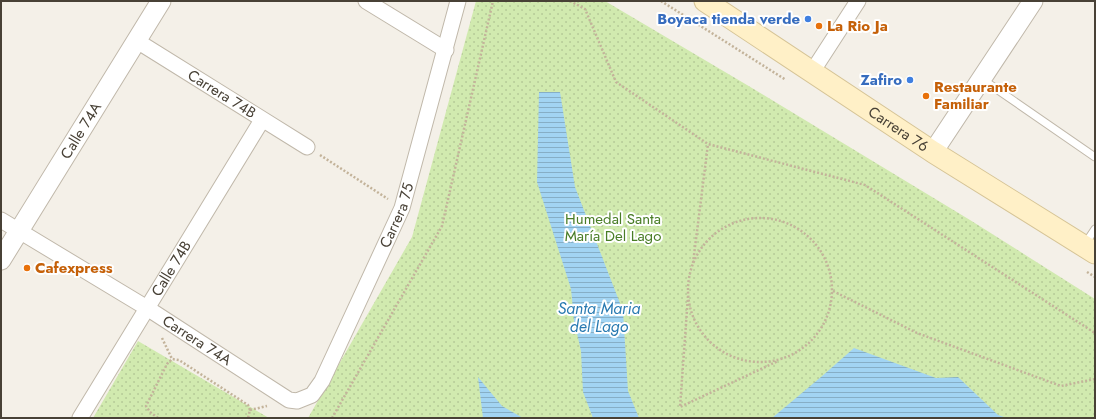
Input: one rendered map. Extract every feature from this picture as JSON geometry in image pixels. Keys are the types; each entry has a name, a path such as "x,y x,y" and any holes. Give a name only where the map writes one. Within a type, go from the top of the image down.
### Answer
{"main road":[{"name":"Carrera 76","path":"705,1 933,152 1091,243"}],"street":[{"name":"Calle 74A","path":"1,260 162,1"},
{"path":"366,1 446,50"},
{"name":"Carrera 75","path":"289,400 297,401 312,395 322,381 402,208 446,50 458,1"},
{"path":"812,72 858,1"},
{"path":"933,152 1033,1"},
{"name":"Carrera 74B","path":"137,41 307,147"},
{"name":"Calle 74B","path":"80,418 262,120"},
{"name":"Carrera 74A","path":"1,220 147,308 289,400"}],"lane":[{"path":"982,79 1095,157"}],"path":[{"path":"332,418 442,226 493,1"},
{"path":"570,1 585,9 616,82 708,144 865,185 1095,333"},
{"path":"693,264 706,243 725,226 748,218 774,219 797,227 816,244 828,266 832,291 829,313 818,333 802,349 680,407 688,289 693,264 708,144"},
{"path":"307,147 402,208"},
{"path":"688,289 691,312 702,332 718,348 737,359 760,363 782,359"},
{"path":"832,291 918,333 1061,386 1095,379"},
{"path":"158,418 150,412 146,406 167,364 172,359 179,360 248,405 250,410 248,418"}],"green space":[{"name":"Humedal Santa María Del Lago","path":"476,1 605,1 970,220 1095,299 1095,418 308,418 412,237"},
{"path":"138,341 269,418 93,418"}],"water":[{"name":"Santa Maria del Lago","path":"539,92 560,92 575,187 623,311 628,391 639,418 593,418 583,392 581,351 574,320 571,289 537,182"},
{"path":"854,348 936,378 958,377 998,415 1007,418 772,418"},
{"path":"478,377 502,406 523,418 483,418"}],"place":[{"name":"Boyaca tienda verde","path":"808,19"},
{"name":"La Rio Ja","path":"819,26"},
{"name":"Zafiro","path":"910,80"},
{"name":"Restaurante Familiar","path":"926,96"},
{"name":"Cafexpress","path":"27,268"}]}
